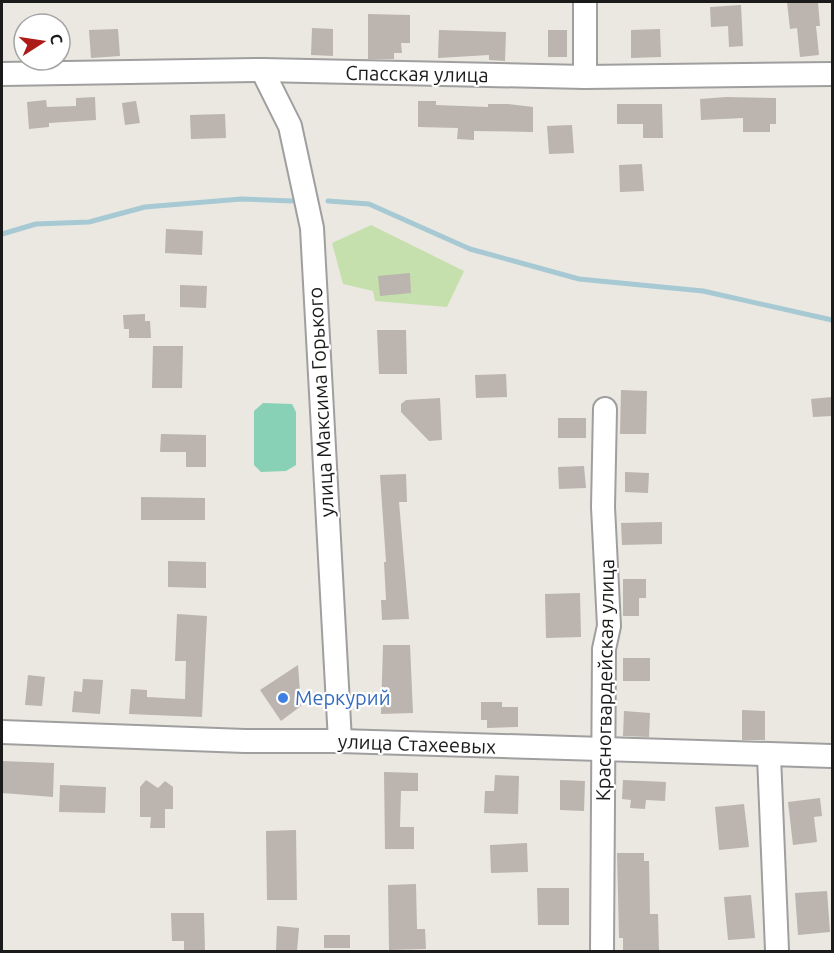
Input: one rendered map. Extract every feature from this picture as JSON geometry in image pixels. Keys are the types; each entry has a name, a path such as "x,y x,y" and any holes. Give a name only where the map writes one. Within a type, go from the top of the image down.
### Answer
{"street":[{"path":"585,2 585,77"},
{"name":"Спасская улица","path":"2,74 262,70 585,77 832,74"},
{"name":"улица Максима Горького","path":"262,70 290,126 312,228 340,741"},
{"name":"Красногвардейская улица","path":"602,951 604,649 609,626 603,507 605,409"},
{"name":"улица Стахеевых","path":"2,732 234,741 340,741 603,751 832,756"},
{"path":"769,756 777,950"}],"green space":[{"path":"371,225 464,271 447,307 375,301 373,291 343,284 332,243"},
{"path":"263,403 292,404 296,412 296,465 286,471 261,472 254,465 254,411"}],"building":[{"path":"787,2 818,2 820,26 816,26 819,55 800,57 797,28 790,29"},
{"path":"741,5 743,46 729,47 728,26 711,27 710,7"},
{"path":"368,14 410,15 410,43 401,43 402,53 394,53 394,59 368,59"},
{"path":"312,28 333,29 333,56 311,55"},
{"path":"118,29 120,56 91,58 89,30"},
{"path":"660,29 661,57 631,58 631,30"},
{"path":"439,30 506,32 505,61 489,60 489,55 438,58"},
{"path":"548,30 567,30 567,57 548,57"},
{"path":"95,97 96,120 49,123 49,127 29,129 27,102 46,100 47,107 76,106 76,98"},
{"path":"776,98 776,124 770,124 770,132 743,132 743,118 701,120 700,99"},
{"path":"136,101 140,123 125,125 122,103"},
{"path":"418,101 436,101 436,105 488,107 488,104 508,104 533,107 533,132 474,131 474,140 457,139 458,128 418,127"},
{"path":"617,104 662,104 663,138 643,138 643,124 617,124"},
{"path":"225,114 226,138 191,139 190,115"},
{"path":"572,125 574,153 549,154 547,126"},
{"path":"642,164 644,191 620,192 619,165"},
{"path":"166,229 203,231 202,255 165,253"},
{"path":"410,273 411,293 380,296 378,276"},
{"path":"180,285 207,286 206,308 180,307"},
{"path":"145,314 145,321 150,321 151,338 129,338 129,329 124,329 123,315"},
{"path":"377,330 406,330 407,374 379,374"},
{"path":"153,346 183,346 182,388 152,388"},
{"path":"506,374 507,397 476,398 475,375"},
{"path":"621,390 647,391 646,434 620,434"},
{"path":"832,397 832,416 813,417 811,399"},
{"path":"440,398 442,440 429,441 401,412 401,404 406,400"},
{"path":"558,418 586,418 586,438 558,438"},
{"path":"161,434 206,435 206,467 186,467 186,452 160,452"},
{"path":"584,466 586,488 559,489 558,467"},
{"path":"625,472 649,473 648,493 625,492"},
{"path":"406,474 407,502 399,502 409,619 382,620 381,600 386,600 384,562 386,562 380,475"},
{"path":"141,497 205,498 205,520 141,520"},
{"path":"662,522 662,544 622,545 621,523"},
{"path":"168,561 206,562 206,588 168,587"},
{"path":"623,579 646,579 646,598 639,598 639,616 623,616"},
{"path":"580,593 581,637 546,638 545,594"},
{"path":"177,614 207,616 202,717 129,714 131,689 147,690 147,697 185,699 186,661 175,661"},
{"path":"383,645 410,645 413,713 381,714"},
{"path":"623,658 650,658 650,681 623,681"},
{"name":"Меркурий","path":"298,665 301,706 281,721 260,690"},
{"path":"28,675 45,677 42,706 25,705"},
{"path":"83,679 103,680 100,714 72,712 74,691 82,692"},
{"path":"481,702 502,702 502,707 518,707 518,727 487,728 487,720 481,720"},
{"path":"742,710 765,711 765,740 742,740"},
{"path":"624,711 650,713 649,737 623,736"},
{"path":"2,761 54,763 53,797 2,793"},
{"path":"384,772 418,773 418,791 401,791 400,827 414,827 414,849 385,849"},
{"path":"495,775 519,776 518,814 484,813 485,791 494,791"},
{"path":"146,780 158,788 165,781 173,787 173,809 165,809 165,828 150,828 151,817 140,817 140,787"},
{"path":"560,780 585,781 584,811 560,810"},
{"path":"623,780 666,782 665,801 646,800 645,809 630,808 631,800 622,799"},
{"path":"60,785 106,787 105,813 59,812"},
{"path":"820,798 822,816 814,817 817,842 793,845 788,802"},
{"path":"744,804 749,847 719,850 715,807"},
{"path":"296,830 297,900 267,900 266,831"},
{"path":"527,843 528,872 491,873 490,845"},
{"path":"617,853 644,853 644,861 649,861 650,914 658,914 659,951 623,951 623,938 619,938"},
{"path":"416,884 417,929 425,929 426,949 389,950 388,885"},
{"path":"537,888 569,888 569,925 538,925"},
{"path":"827,891 830,932 798,935 795,893"},
{"path":"751,895 755,938 728,940 724,897"},
{"path":"171,913 204,913 205,951 184,951 184,941 172,941"},
{"path":"277,926 299,928 297,951 276,951"},
{"path":"324,935 350,935 350,948 324,948"}],"waterway":[{"path":"2,234 36,224 89,222 145,207 241,199 292,201"},
{"path":"328,201 369,204 470,249 579,279 703,291 832,320"}],"place":[{"name":"Меркурий","path":"283,698"}]}
